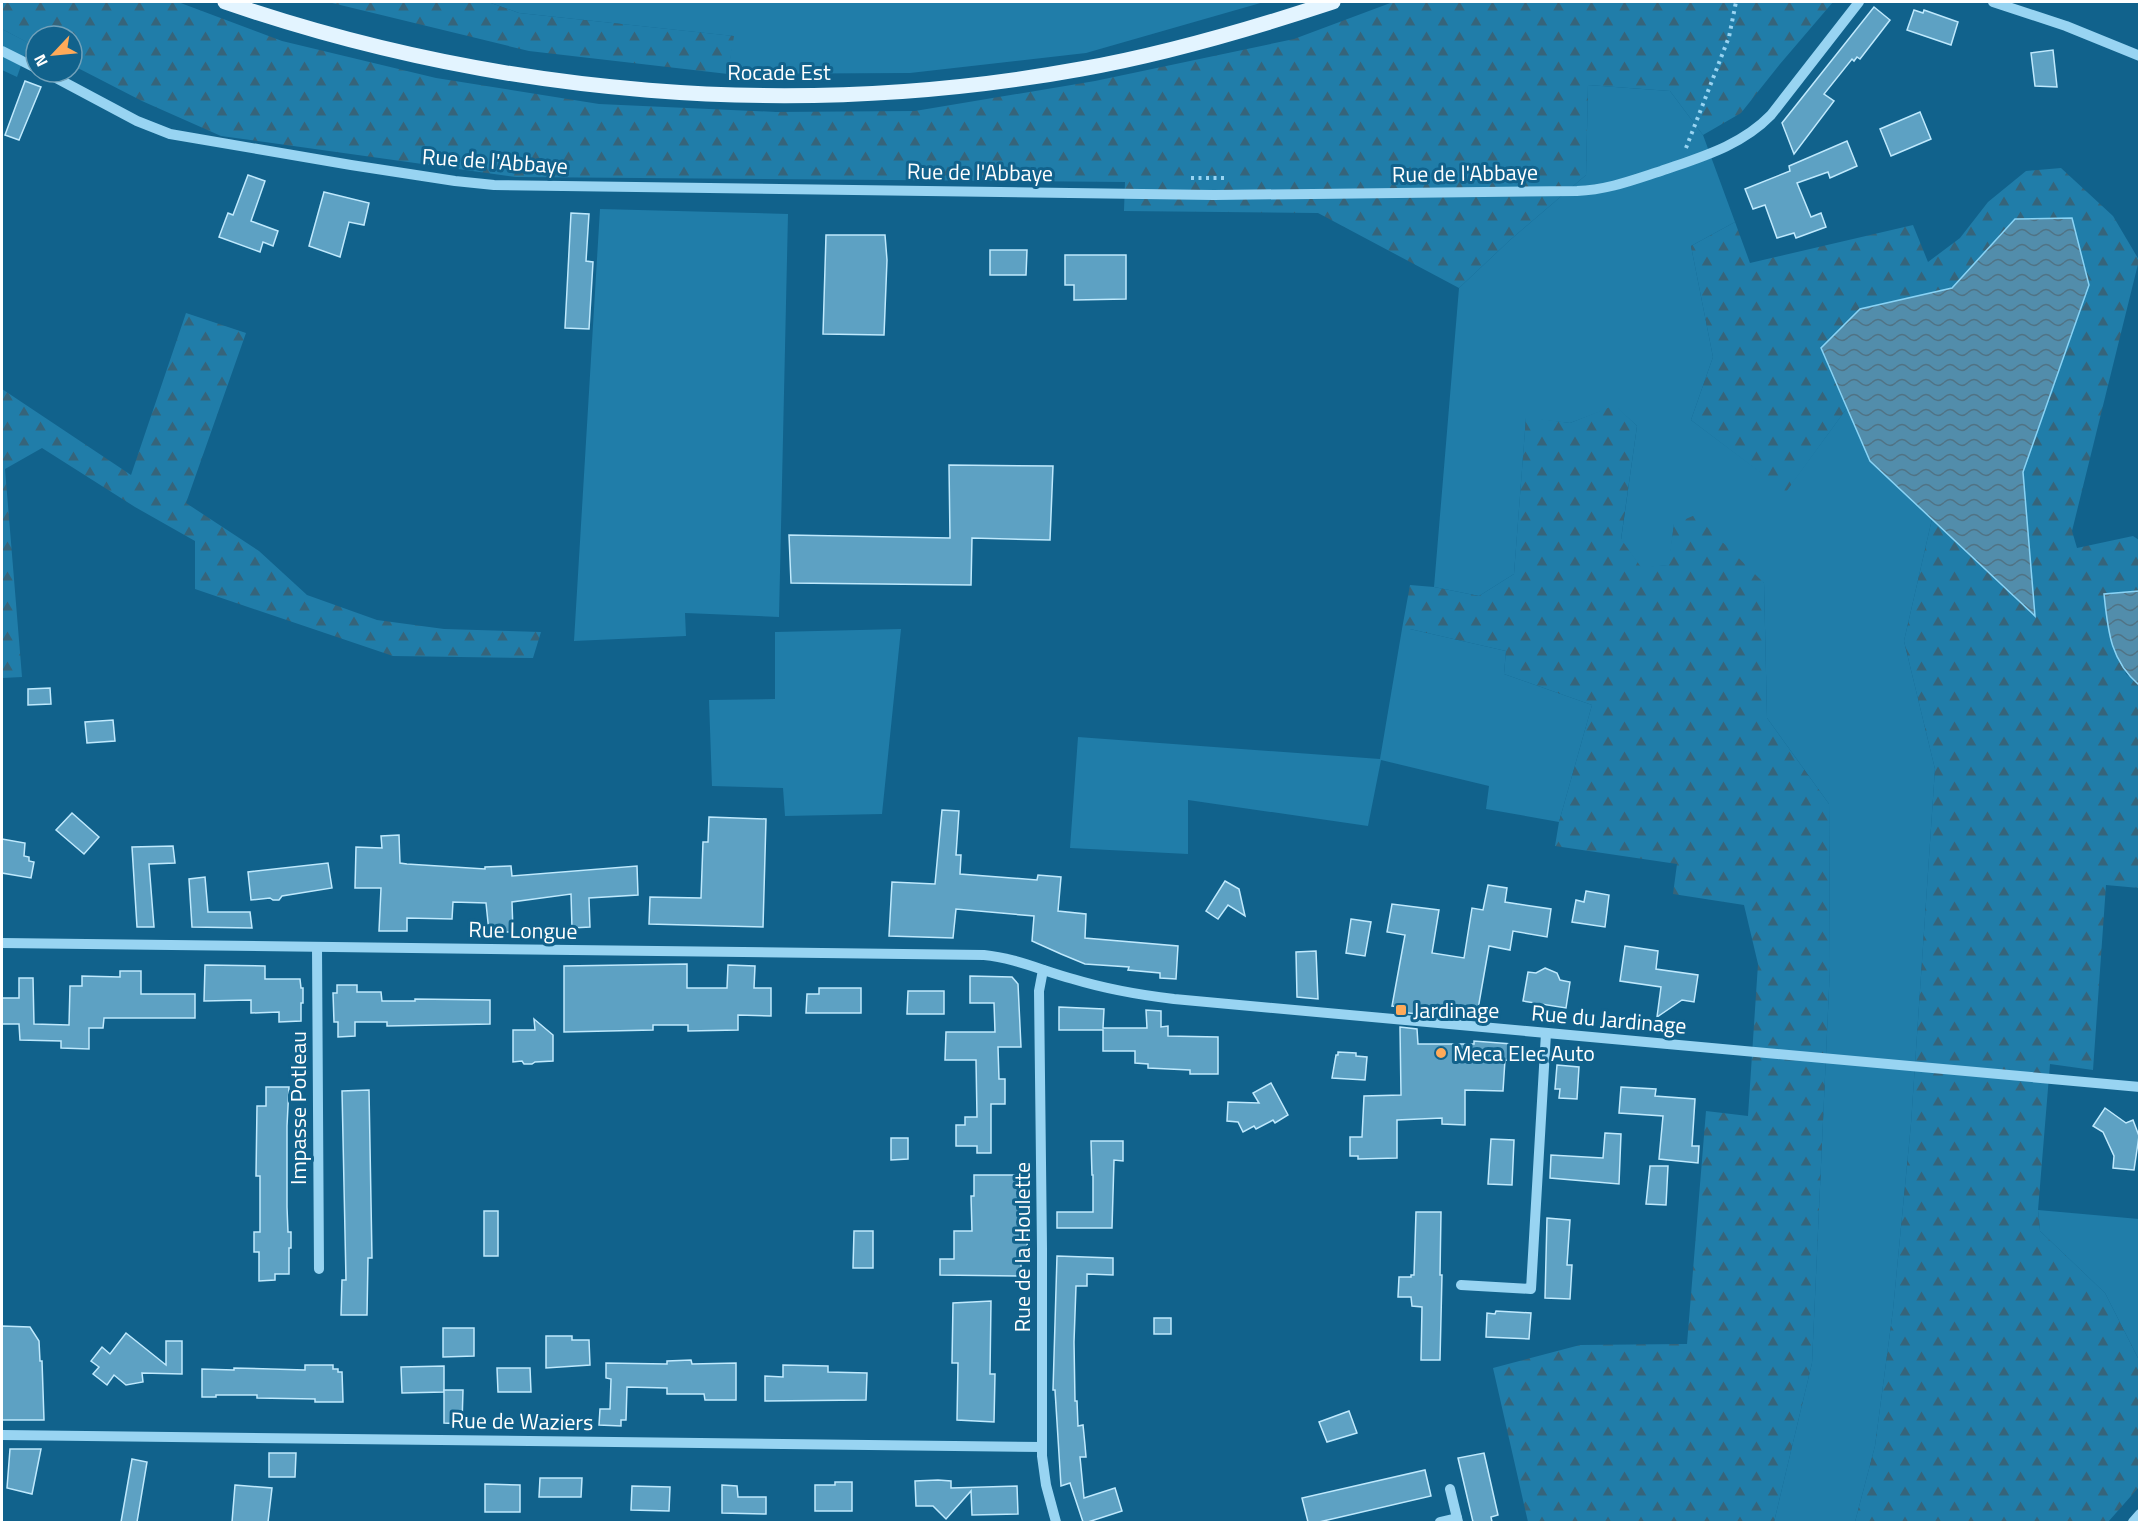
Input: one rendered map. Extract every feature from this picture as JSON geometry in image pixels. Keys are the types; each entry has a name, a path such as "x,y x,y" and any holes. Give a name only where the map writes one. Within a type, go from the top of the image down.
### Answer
{"main road":[{"name":"Rocade Est","path":"225,2 365,43 506,74 629,89 756,96 907,91 1005,81 1080,70 1209,40 1333,2"}],"street":[{"name":"Rue de l'Abbaye","path":"67,84 136,121 170,134 447,180 494,184 1214,195 1577,191 1620,185 1707,155 1744,137 1771,115 1859,2"},
{"path":"1993,2 2066,26 2139,56"},
{"path":"2,51 24,62"},
{"name":"Rue Longue","path":"2,943 973,955 1011,959 1043,970"},
{"name":"Impasse Potleau","path":"317,947 319,1269"},
{"name":"Rue du Jardinage","path":"1043,970 1109,988 1159,997 2139,1088"},
{"name":"Rue de la Houlette","path":"1043,970 1039,991 1042,1447 1046,1485 1056,1522"},
{"path":"1461,1285 1531,1289 1546,1033"},
{"name":"Rue de Waziers","path":"2,1435 1042,1447"},
{"path":"1440,1522 1457,1520 1450,1489"},
{"path":"2133,1522 2139,1514"}],"path":[{"path":"1696,146 1685,149 1729,37 1736,2"},
{"path":"1181,178 1228,178"}],"green space":[{"path":"2,2 178,2 282,41 436,78 599,104 776,112 915,111 1095,81 1294,39 1393,2 1833,2 1741,113 1703,135 1670,91 1588,85 1586,175 1510,240 1459,288 1318,213 1124,211 1125,182 516,177 221,136 142,101 84,71 84,24 24,24 24,41 2,29"},
{"path":"328,2 488,2 519,13 734,36 728,74 529,51"},
{"path":"488,2 1264,2 1086,53 910,73 728,74 733,36 519,13"},
{"path":"2,29 24,40 24,57 17,77 2,70"},
{"path":"1588,85 1670,91 1703,135 1735,222 1691,246 1713,357 1691,420 1786,491 1847,408 1870,461 1932,519 1904,641 1935,769 1911,1124 1893,1310 1875,1446 1855,1522 1774,1522 1812,1363 1830,967 1829,804 1767,718 1764,583 1674,524 1669,565 1641,568 1621,540 1637,426 1615,406 1570,423 1526,418 1514,574 1479,596 1434,587 1459,288 1510,240 1586,175"},
{"path":"2061,168 2113,216 2139,260 2072,531 2077,548 2133,536 2139,540 2139,591 2105,595 2126,674 2139,685 2139,888 2106,885 2093,1070 2050,1064 2038,1210 2040,1231 2105,1293 2139,1360 2139,1487 2108,1522 1855,1522 1875,1446 1893,1310 1911,1124 1935,769 1904,641 1932,519 2034,615 2023,472 2089,285 2015,219 1952,288 1859,309 1821,349 1847,408 1786,492 1691,420 1713,357 1691,246 1735,222 1750,263 1913,225 1928,262 1960,238 1988,202 2026,171"},
{"path":"600,209 788,214 779,617 685,613 686,636 574,641"},
{"path":"186,313 246,333 186,503 259,551 307,595 377,620 444,629 541,632 533,658 393,656 195,589 195,541 135,507 42,448 5,469 22,677 2,678 2,389 131,475"},
{"path":"1615,405 1637,426 1621,539 1641,567 1668,565 1674,524 1695,515 1764,583 1767,718 1829,804 1830,967 1812,1363 1774,1522 1528,1522 1493,1368 1580,1345 1687,1344 1706,1111 1748,1116 1758,964 1744,905 1673,894 1677,864 1555,846 1559,822 1592,705 1504,674 1506,651 1402,629 1410,585 1434,587 1479,596 1514,574 1526,417 1570,423"},
{"path":"901,629 882,814 785,816 783,788 712,786 709,700 775,699 775,632"},
{"path":"1402,629 1506,651 1504,674 1592,705 1559,822 1486,809 1489,786 1381,760 1368,826 1188,800 1188,854 1070,848 1078,737 1380,759"},
{"path":"2038,1210 2139,1219 2139,1360 2105,1293 2040,1231"}],"water":[{"path":"2072,218 2089,285 2023,472 2035,616 1870,461 1821,348 1860,309 1952,288 2015,219"},
{"path":"2140,591 2139,685 2129,675 2116,655 2109,632 2104,594"}],"building":[{"path":"1874,7 1890,20 1860,59 1857,57 1854,61 1852,59 1824,94 1834,101 1794,154 1782,123"},
{"path":"1914,10 1923,13 1924,10 1958,22 1951,45 1907,30"},
{"path":"2053,50 2057,87 2035,86 2031,53"},
{"path":"24,84 41,87 19,140 5,135"},
{"path":"1920,112 1931,139 1891,156 1880,129"},
{"path":"1847,141 1857,166 1830,178 1828,172 1797,183 1811,217 1821,213 1826,227 1796,238 1794,233 1777,238 1765,205 1753,209 1745,189 1790,171 1789,166"},
{"path":"248,175 265,181 251,221 278,231 273,246 263,242 260,252 219,237 228,213 233,215"},
{"path":"324,192 369,203 364,225 349,222 340,257 309,246"},
{"path":"571,213 589,214 586,261 593,262 589,329 565,328"},
{"path":"826,235 885,235 887,260 884,335 823,334"},
{"path":"990,250 1027,250 1026,275 990,275"},
{"path":"1065,255 1126,255 1126,299 1074,300 1074,285 1065,285"},
{"path":"949,465 1053,466 1050,540 972,538 971,585 791,583 789,535 950,538"},
{"path":"50,688 51,704 28,705 28,689"},
{"path":"113,720 115,741 87,743 85,722"},
{"path":"942,810 959,811 956,855 961,855 960,874 1037,880 1038,875 1061,877 1058,911 1086,914 1085,938 1178,946 1176,979 1160,978 1160,973 1128,970 1129,967 1085,964 1061,954 1032,941 1034,916 956,909 953,938 889,936 892,882 935,884"},
{"path":"72,813 99,837 84,854 56,830"},
{"path":"709,817 766,819 763,927 649,924 650,897 701,898 703,842 708,842"},
{"path":"399,835 400,863 407,864 485,869 485,867 511,866 512,876 637,866 638,895 589,898 590,927 572,928 571,894 512,902 513,932 489,932 486,903 453,902 452,919 407,918 407,931 379,931 381,888 355,888 356,847 382,848 381,836"},
{"path":"2,839 25,843 24,856 34,862 31,878 2,873"},
{"path":"173,846 175,863 149,864 154,927 137,927 132,847"},
{"path":"328,863 332,888 282,896 279,900 270,898 251,900 248,872"},
{"path":"205,877 208,912 250,912 252,928 192,927 189,879"},
{"path":"1225,881 1239,889 1245,916 1228,905 1218,919 1206,911"},
{"path":"1488,885 1507,888 1505,902 1551,909 1547,937 1513,931 1510,950 1489,946 1477,1015 1417,1008 1417,1014 1400,1012 1400,1007 1392,1006 1405,935 1387,932 1392,904 1439,910 1432,953 1464,958 1472,908 1483,910"},
{"path":"1586,891 1609,895 1605,927 1572,922 1576,900 1584,902"},
{"path":"1351,919 1371,922 1365,956 1346,953"},
{"path":"1625,946 1658,951 1656,969 1698,975 1694,1002 1682,1000 1657,1017 1661,987 1620,981"},
{"path":"1316,951 1318,999 1297,997 1296,952"},
{"path":"687,964 687,988 727,988 728,965 755,966 754,988 771,988 771,1016 738,1015 738,1030 688,1031 688,1025 653,1025 653,1030 564,1032 564,966"},
{"path":"205,965 265,966 265,979 300,979 301,988 303,988 301,1021 279,1022 279,1012 251,1013 251,1000 204,1001"},
{"path":"1545,968 1557,973 1560,980 1570,982 1566,1008 1523,1001 1528,972 1536,973"},
{"path":"120,971 141,971 141,994 195,994 195,1018 104,1018 103,1028 89,1028 89,1049 61,1048 61,1041 20,1040 19,1024 2,1024 2,998 19,998 19,978 33,978 34,1024 69,1025 70,986 82,986 82,976 120,977"},
{"path":"970,976 1012,977 1018,984 1021,1047 998,1047 999,1079 1005,1079 1005,1104 991,1104 991,1153 977,1153 977,1146 956,1146 956,1125 965,1125 965,1117 977,1117 976,1060 945,1060 946,1032 995,1032 994,1003 970,1003"},
{"path":"337,985 357,985 357,992 381,992 382,1001 490,1000 490,1024 387,1026 387,1022 355,1022 355,1036 338,1037 338,1022 334,1022 333,993 337,993"},
{"path":"819,988 861,988 861,1013 806,1013 807,994 819,994"},
{"path":"908,991 944,991 944,1014 907,1014"},
{"path":"1059,1007 1104,1009 1103,1028 1147,1028 1146,1010 1161,1011 1161,1027 1168,1026 1168,1036 1218,1037 1218,1074 1190,1074 1190,1070 1148,1068 1148,1064 1135,1063 1135,1051 1103,1051 1103,1030 1059,1030"},
{"path":"534,1019 553,1035 553,1061 532,1064 524,1064 522,1061 513,1062 513,1030 535,1030"},
{"path":"1400,1027 1417,1029 1418,1044 1474,1044 1474,1041 1525,1045 1524,1062 1505,1060 1503,1091 1465,1090 1465,1125 1442,1124 1442,1118 1397,1120 1397,1158 1358,1159 1358,1156 1350,1156 1350,1137 1362,1137 1364,1096 1401,1095"},
{"path":"1338,1052 1356,1053 1356,1056 1367,1057 1365,1080 1332,1078"},
{"path":"1557,1065 1579,1067 1577,1099 1559,1098 1560,1089 1555,1089"},
{"path":"1271,1083 1288,1115 1275,1123 1273,1120 1256,1129 1254,1126 1243,1132 1238,1122 1227,1121 1228,1102 1259,1103 1253,1093"},
{"path":"266,1087 289,1087 287,1207 291,1248 289,1248 289,1274 275,1274 275,1280 259,1281 259,1252 254,1252 254,1232 260,1232 260,1176 256,1176 257,1106 266,1106"},
{"path":"1621,1087 1656,1089 1655,1096 1695,1099 1692,1146 1699,1146 1698,1163 1659,1159 1663,1116 1619,1113"},
{"path":"369,1090 372,1258 368,1258 367,1315 341,1315 342,1280 346,1280 342,1091"},
{"path":"2105,1108 2126,1123 2133,1120 2139,1136 2134,1170 2113,1168 2114,1156 2103,1132 2093,1126"},
{"path":"1605,1133 1621,1134 1619,1184 1550,1178 1551,1155 1603,1158"},
{"path":"891,1138 908,1138 908,1159 891,1160"},
{"path":"1491,1139 1514,1140 1512,1185 1488,1184"},
{"path":"1091,1141 1123,1141 1123,1161 1114,1160 1112,1228 1057,1228 1057,1212 1093,1212"},
{"path":"1650,1166 1668,1166 1666,1205 1646,1204"},
{"path":"974,1175 1029,1175 1027,1251 1021,1251 1021,1276 940,1275 940,1259 954,1259 954,1231 972,1231 971,1196 974,1196"},
{"path":"484,1211 498,1211 498,1256 484,1256"},
{"path":"1416,1212 1441,1212 1440,1360 1421,1360 1422,1307 1412,1306 1411,1297 1398,1297 1399,1277 1414,1275"},
{"path":"1547,1218 1570,1220 1567,1265 1572,1265 1570,1299 1545,1298"},
{"path":"854,1231 873,1231 873,1268 853,1268"},
{"path":"1057,1256 1113,1258 1113,1275 1087,1274 1087,1286 1076,1286 1075,1401 1077,1401 1078,1426 1083,1425 1085,1445 1086,1457 1080,1457 1084,1498 1115,1488 1122,1511 1088,1522 1083,1522 1070,1483 1061,1486 1055,1390 1053,1390"},
{"path":"991,1301 990,1374 995,1374 994,1422 957,1420 958,1363 952,1363 953,1303"},
{"path":"1496,1311 1531,1313 1529,1339 1486,1337 1487,1313 1495,1314"},
{"path":"1154,1318 1171,1318 1171,1334 1154,1334"},
{"path":"2,1326 30,1327 39,1341 44,1420 2,1420"},
{"path":"443,1328 474,1328 474,1356 443,1357"},
{"path":"126,1333 166,1365 166,1341 182,1341 182,1374 142,1373 143,1382 126,1385 114,1375 107,1385 93,1374 99,1367 91,1361 102,1347 110,1354"},
{"path":"546,1336 572,1336 572,1340 589,1340 590,1365 546,1368"},
{"path":"691,1360 692,1364 736,1363 736,1400 705,1400 704,1394 667,1394 667,1388 627,1387 626,1420 621,1420 621,1426 599,1425 600,1409 610,1409 611,1379 606,1378 606,1363 667,1364 667,1361"},
{"path":"305,1365 333,1365 333,1369 342,1372 343,1402 257,1398 257,1395 202,1397 202,1369 305,1370"},
{"path":"783,1365 828,1366 828,1372 867,1373 866,1400 765,1401 765,1376 783,1377"},
{"path":"444,1366 444,1392 402,1393 401,1367"},
{"path":"497,1368 530,1368 531,1392 498,1392"},
{"path":"444,1390 463,1390 462,1424 444,1423"},
{"path":"1349,1411 1357,1433 1327,1442 1319,1422"},
{"path":"10,1449 41,1449 32,1494 7,1488"},
{"path":"269,1453 296,1453 295,1477 269,1477"},
{"path":"1484,1453 1498,1515 1491,1517 1492,1522 1473,1522 1458,1458"},
{"path":"132,1459 147,1462 137,1522 121,1522"},
{"path":"1425,1470 1431,1496 1319,1522 1308,1522 1302,1498"},
{"path":"540,1478 582,1478 581,1497 539,1497"},
{"path":"915,1481 951,1481 951,1488 1017,1486 1018,1514 972,1515 971,1491 946,1519 933,1506 916,1506"},
{"path":"835,1482 852,1482 852,1511 815,1511 815,1485 835,1485"},
{"path":"485,1484 520,1485 520,1512 485,1512"},
{"path":"235,1485 272,1488 268,1522 232,1522"},
{"path":"722,1485 737,1486 738,1497 766,1497 766,1514 722,1513"},
{"path":"632,1486 670,1487 669,1511 631,1510"}],"place":[{"name":"Jardinage","path":"1401,1010"},
{"name":"Meca Elec Auto","path":"1441,1053"}]}
